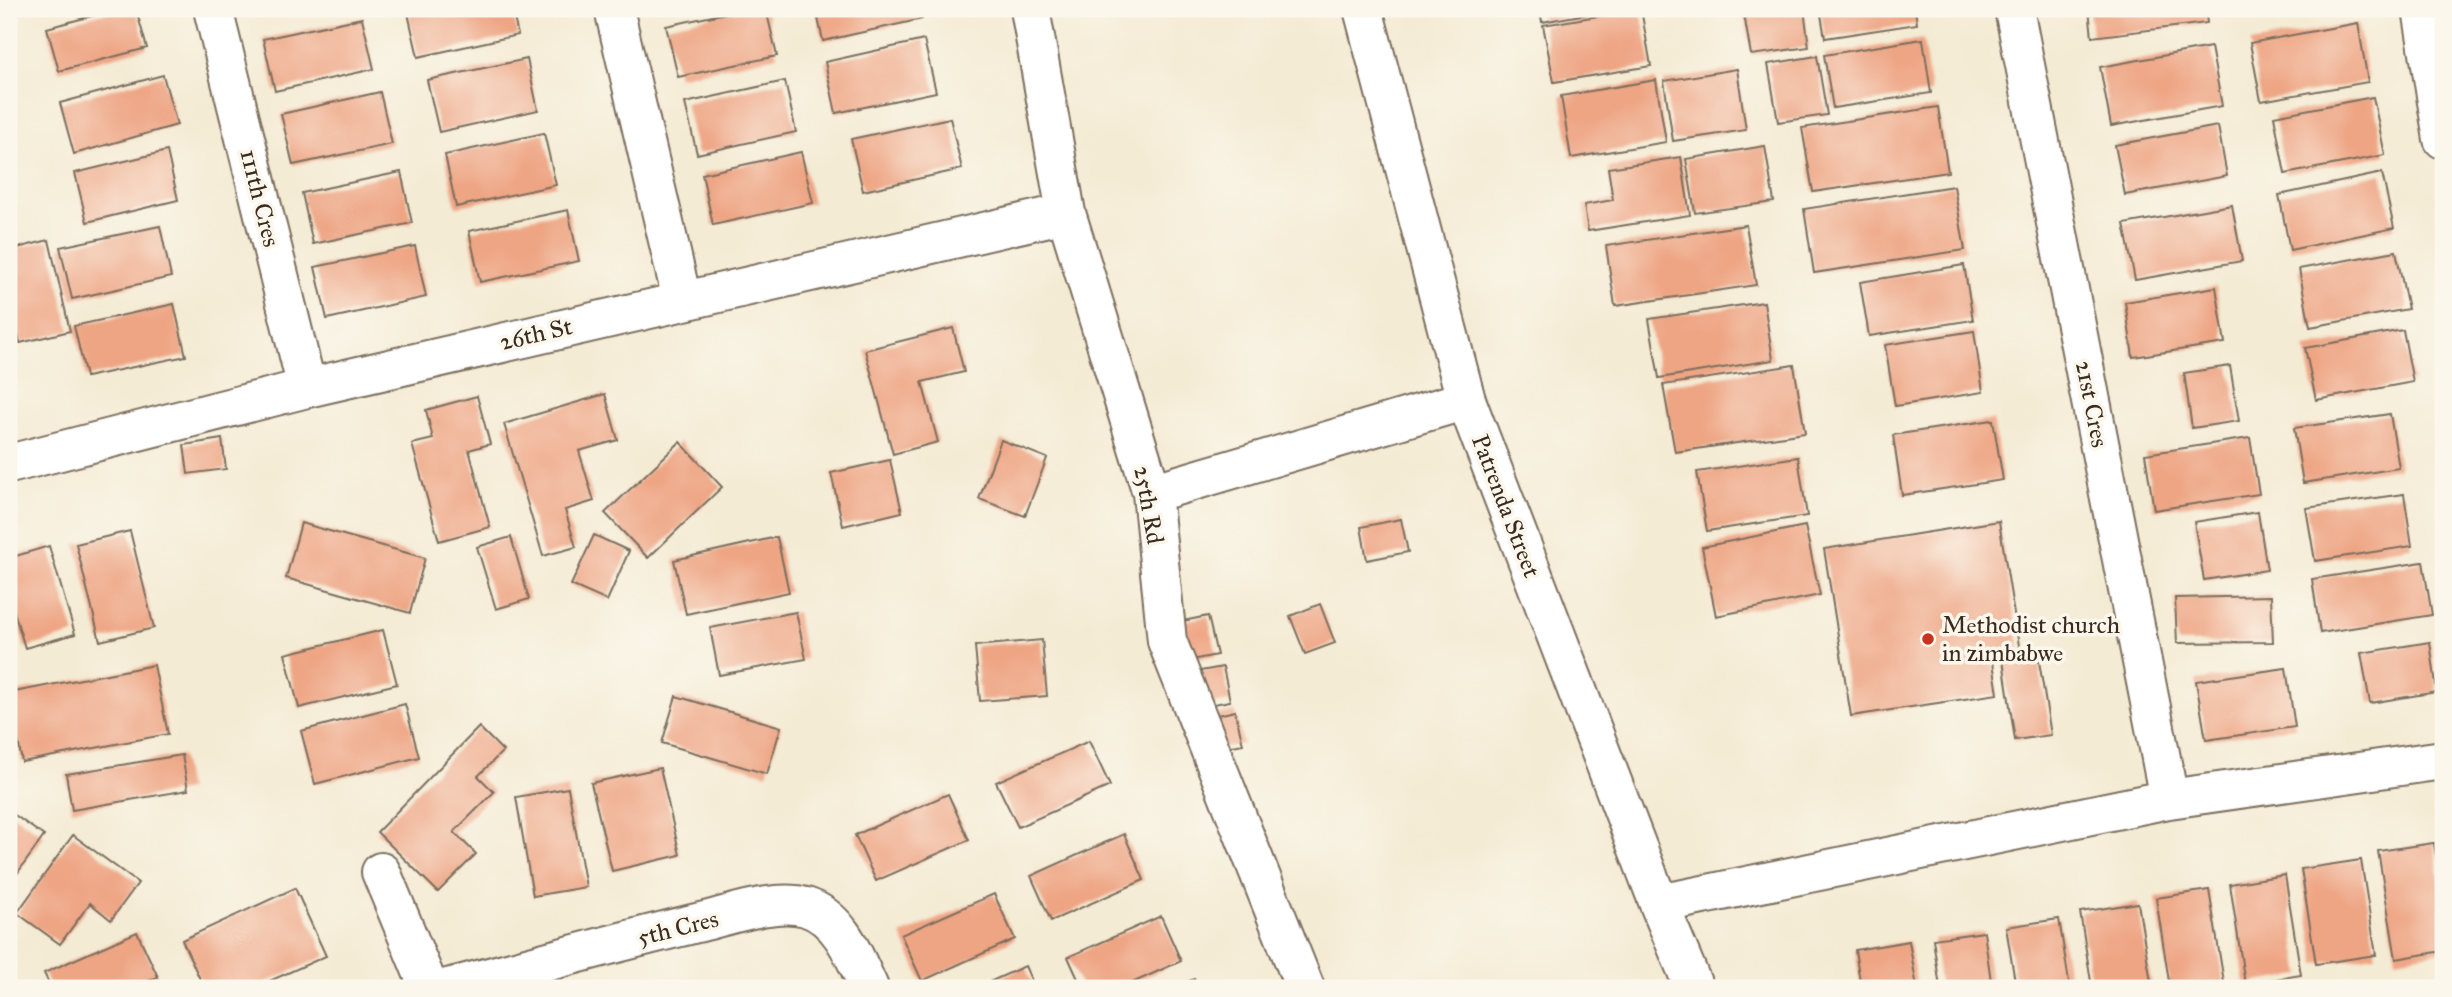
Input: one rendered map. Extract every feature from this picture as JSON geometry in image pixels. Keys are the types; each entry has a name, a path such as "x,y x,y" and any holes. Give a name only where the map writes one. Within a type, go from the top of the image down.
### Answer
{"street":[{"name":"111th Cres","path":"214,9 307,388"},
{"path":"614,9 682,300"},
{"name":"25th Rd","path":"1030,9 1066,213 1152,493 1167,641 1305,988"},
{"name":"Patrenda Street","path":"1363,9 1466,400 1659,905 1694,988"},
{"name":"21st Cres","path":"2014,9 2169,799"},
{"path":"2422,9 2443,139"},
{"name":"26th St","path":"9,464 307,388 1066,213"},
{"path":"1152,493 1466,400"},
{"path":"1659,905 2169,799 2443,760"},
{"path":"381,872 429,988"},
{"name":"5th Cres","path":"448,988 773,905 805,907 833,922 856,958 869,988"}],"building":[{"path":"118,9 136,9 147,48 59,71 47,28"},
{"path":"407,9 512,9 518,35 418,57"},
{"path":"745,9 766,9 777,56 678,77 666,26"},
{"path":"816,9 919,9 922,19 823,41"},
{"path":"1540,9 1609,9 1609,10 1542,22"},
{"path":"1641,9 1651,66 1554,82 1543,25"},
{"path":"1743,9 1804,9 1809,47 1751,55"},
{"path":"1820,9 1915,9 1917,24 1825,38"},
{"path":"2089,9 2205,9 2207,23 2092,37"},
{"path":"2249,9 2275,9 2275,10 2250,14"},
{"path":"362,18 374,69 275,91 263,39"},
{"path":"2358,23 2368,82 2261,101 2250,43"},
{"path":"1923,39 1931,93 1833,108 1824,55"},
{"path":"924,40 936,92 836,113 825,62"},
{"path":"2211,47 2222,106 2111,126 2100,67"},
{"path":"1817,56 1827,115 1778,122 1768,64"},
{"path":"527,59 538,110 439,132 427,80"},
{"path":"1737,69 1746,130 1673,141 1664,81"},
{"path":"163,75 177,125 74,154 60,103"},
{"path":"1656,80 1666,142 1571,158 1561,96"},
{"path":"785,81 796,132 697,154 685,103"},
{"path":"380,92 392,144 293,165 281,114"},
{"path":"2373,97 2385,155 2285,174 2274,116"},
{"path":"1938,107 1948,172 1813,192 1802,128"},
{"path":"950,118 962,169 863,191 851,139"},
{"path":"2218,126 2227,176 2125,195 2115,145"},
{"path":"544,133 556,185 456,207 445,155"},
{"path":"1765,146 1774,202 1695,213 1686,159"},
{"path":"167,151 178,200 87,222 75,173"},
{"path":"801,152 813,203 713,225 702,174"},
{"path":"1681,157 1690,215 1588,231 1584,205 1613,200 1608,168"},
{"path":"401,172 412,223 313,244 302,193"},
{"path":"2382,173 2394,228 2290,250 2279,195"},
{"path":"1954,186 1965,250 1814,273 1804,209"},
{"path":"2232,205 2242,261 2135,280 2124,224"},
{"path":"568,210 579,261 480,282 469,231"},
{"path":"1746,225 1756,285 1615,306 1606,246"},
{"path":"160,226 171,277 72,299 60,247"},
{"path":"49,240 70,331 20,343 9,296 9,250"},
{"path":"415,246 426,297 327,319 315,267"},
{"path":"2396,251 2408,309 2310,327 2299,269"},
{"path":"1964,265 1973,320 1869,336 1860,282"},
{"path":"2216,287 2225,343 2133,357 2125,302"},
{"path":"1764,302 1773,360 1659,378 1649,319"},
{"path":"174,304 186,356 86,377 74,326"},
{"path":"953,328 964,372 922,382 938,442 893,454 865,350"},
{"path":"2403,330 2413,382 2316,400 2305,348"},
{"path":"1974,331 1983,392 1895,406 1885,345"},
{"path":"1794,365 1805,433 1675,452 1663,385"},
{"path":"2230,366 2239,421 2192,428 2184,373"},
{"path":"605,394 618,440 579,451 594,501 565,510 576,547 543,556 504,424"},
{"path":"477,396 490,444 469,450 490,527 439,541 412,444 433,439 426,410"},
{"path":"2390,414 2399,468 2303,483 2294,428"},
{"path":"1993,420 2003,480 1902,495 1893,435"},
{"path":"2250,438 2259,494 2154,510 2145,454"},
{"path":"222,439 226,469 188,474 184,445"},
{"path":"1001,440 1047,458 1025,516 979,499"},
{"path":"680,442 722,487 648,558 605,513"},
{"path":"1798,457 1807,516 1707,531 1697,472"},
{"path":"890,460 902,512 843,526 831,473"},
{"path":"2404,494 2412,546 2315,561 2306,508"},
{"path":"2258,512 2267,570 2204,580 2194,522"},
{"path":"1401,519 1408,552 1367,560 1361,527"},
{"path":"1999,521 2020,652 1992,656 1998,694 1851,716 1824,549"},
{"path":"301,523 425,558 410,613 286,578"},
{"path":"1805,526 1820,595 1716,616 1702,547"},
{"path":"130,531 154,628 100,641 76,544"},
{"path":"594,535 629,551 607,601 571,585"},
{"path":"511,537 529,599 496,609 477,547"},
{"path":"777,537 789,592 686,614 674,560"},
{"path":"49,546 75,634 25,648 9,595 9,558"},
{"path":"2423,562 2432,615 2320,633 2312,579"},
{"path":"2271,596 2273,642 2177,643 2175,598"},
{"path":"1320,604 1335,643 1305,654 1290,616"},
{"path":"796,612 806,659 719,675 710,628"},
{"path":"1208,616 1217,655 1191,660 1183,621"},
{"path":"383,630 397,684 299,708 285,654"},
{"path":"1042,640 1047,696 980,701 975,646"},
{"path":"2430,642 2437,692 2370,703 2361,653"},
{"path":"2038,655 2051,735 2015,740 2003,660"},
{"path":"154,665 168,734 22,762 9,693"},
{"path":"1223,667 1230,701 1203,706 1195,672"},
{"path":"2286,668 2295,727 2206,740 2196,681"},
{"path":"676,696 781,727 767,774 662,743"},
{"path":"405,704 419,757 315,784 301,731"},
{"path":"1235,711 1243,744 1216,749 1209,717"},
{"path":"479,727 503,751 478,776 494,792 454,832 476,854 438,892 377,832"},
{"path":"1089,741 1110,786 1018,827 996,782"},
{"path":"182,755 188,790 72,810 66,774"},
{"path":"660,768 680,855 612,871 591,783"},
{"path":"568,788 586,887 533,896 516,797"},
{"path":"948,794 969,840 876,881 855,835"},
{"path":"9,811 44,836 9,885"},
{"path":"1124,834 1144,880 1051,921 1031,876"},
{"path":"73,835 138,883 111,920 90,903 60,944 17,913"},
{"path":"2434,843 2443,901 2443,951 2396,959 2378,851"},
{"path":"2361,860 2376,955 2316,964 2301,869"},
{"path":"2285,875 2301,975 2245,984 2230,884"},
{"path":"295,888 326,956 254,988 204,988 182,940"},
{"path":"2209,890 2225,988 2170,988 2156,898"},
{"path":"994,894 1015,939 922,981 901,935"},
{"path":"2138,903 2152,988 2092,988 2080,912"},
{"path":"1161,916 1181,961 1121,988 1082,988 1068,957"},
{"path":"2059,919 2070,988 2016,988 2006,927"},
{"path":"137,932 158,977 133,988 51,988 44,973"},
{"path":"1984,932 1992,988 1940,988 1933,939"},
{"path":"1909,941 1917,988 1861,988 1855,950"},
{"path":"1025,966 1035,988 976,988"},
{"path":"1194,979 1198,988 1173,988"}],"place":[{"name":"Methodist church in zimbabwe","path":"1928,639"}]}
